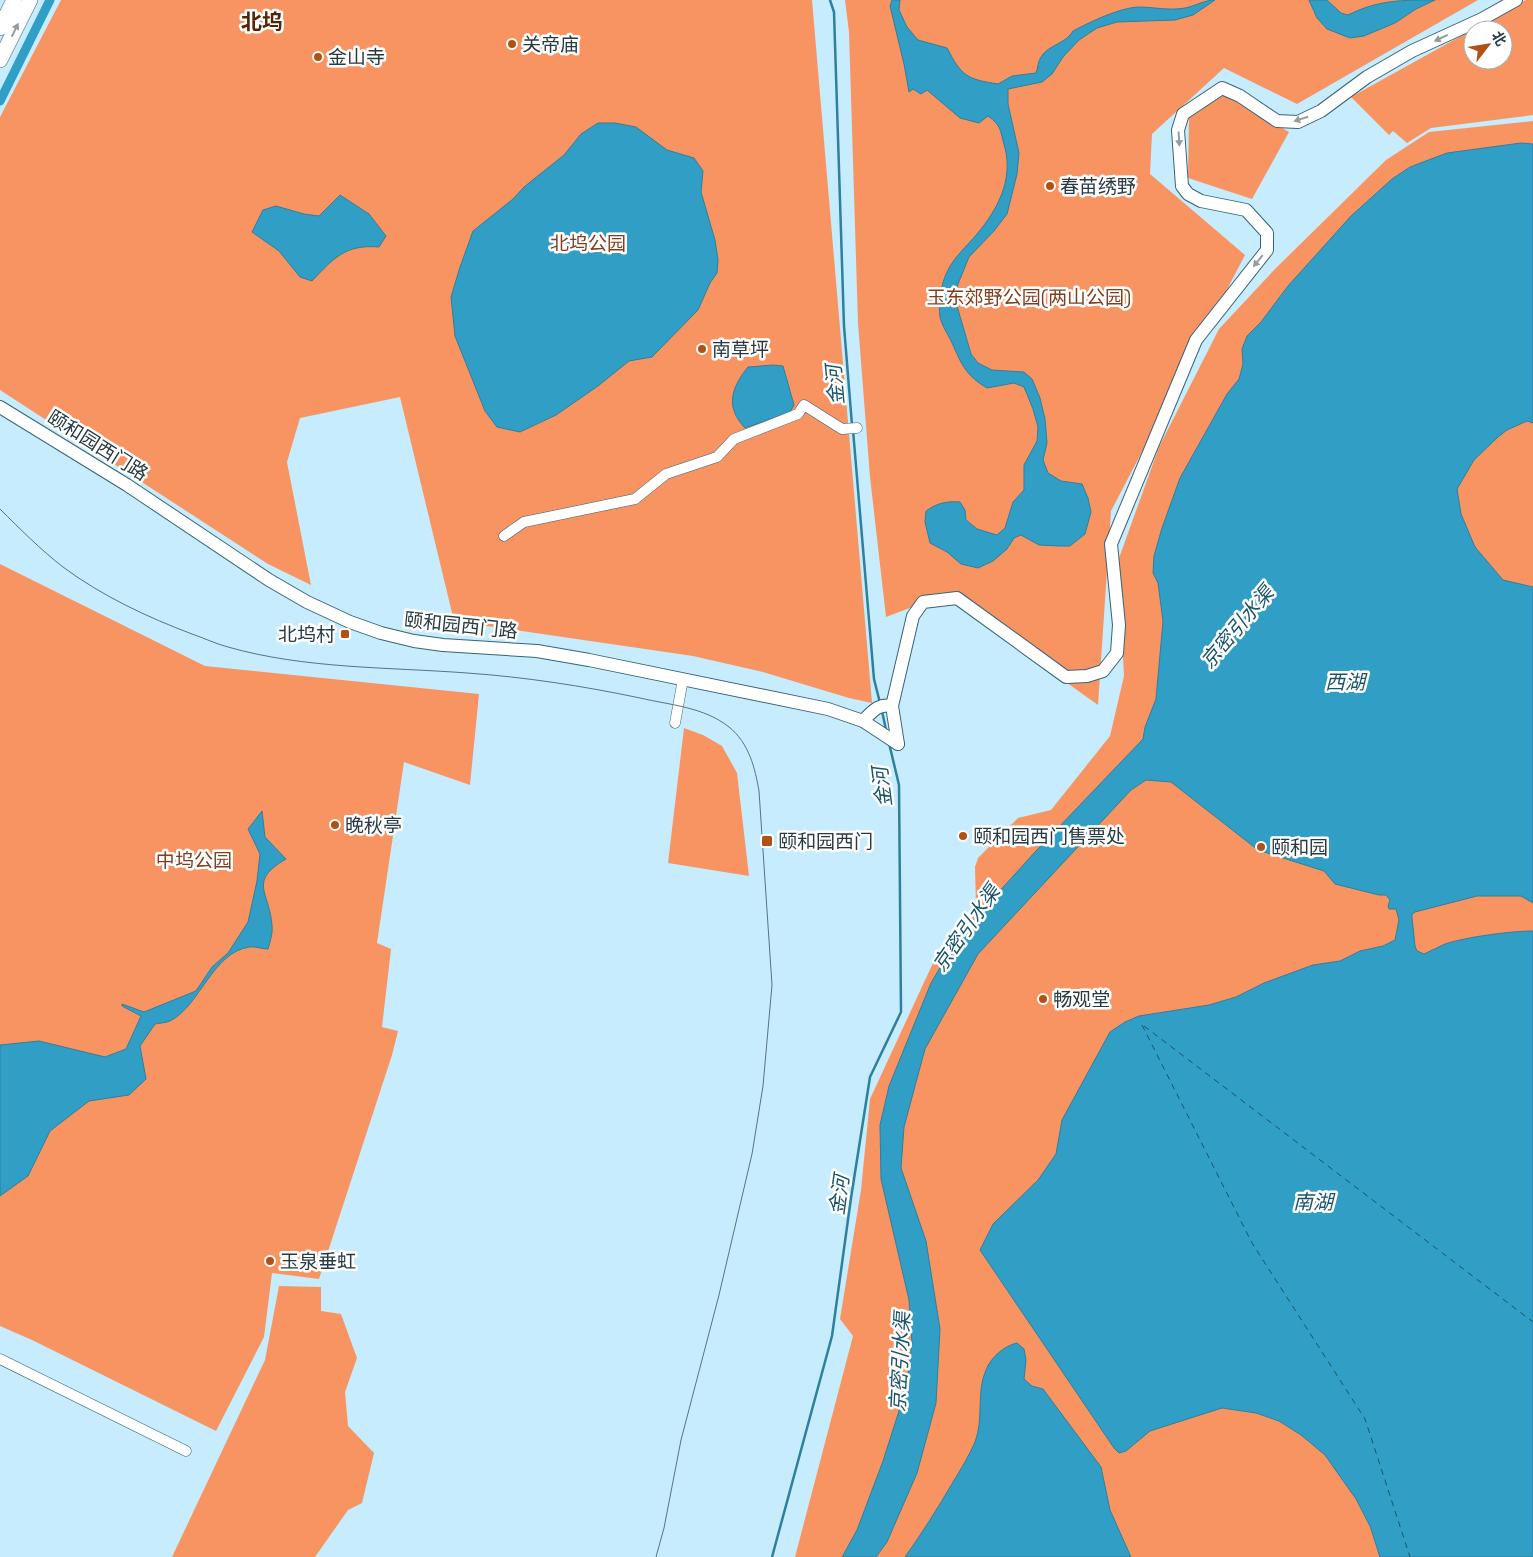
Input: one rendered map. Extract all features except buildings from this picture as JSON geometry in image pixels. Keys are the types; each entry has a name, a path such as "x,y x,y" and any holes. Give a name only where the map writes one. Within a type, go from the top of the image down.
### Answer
{"main road":[{"path":"0,28 14,0"},
{"path":"0,60 30,0"}],"street":[{"path":"863,721 885,706 913,616 923,602 957,598 1066,677 1087,676 1103,671 1117,652 1119,625 1111,544 1196,340 1267,250 1267,233 1246,210 1201,201 1188,194 1182,186 1178,130 1184,114 1222,88 1240,96 1277,121 1298,122 1321,112 1367,77 1412,51 1482,19 1516,0"},
{"path":"504,536 524,522 635,499 666,474 717,457 734,439 798,414 804,404 842,429 854,428"},
{"name":"颐和园西门路","path":"0,407 127,485 269,580 307,602 350,622 381,633 414,641 443,645 538,651 828,709 863,721 898,744 885,706"},
{"path":"675,723 683,679"},
{"path":"0,1359 186,1450"}],"green space":[{"name":"北坞公园","path":"61,0 812,0 872,703 763,672 693,656 454,621 400,397 300,418 287,462 311,585 268,564 0,390 0,117"},
{"name":"玉东郊野公园(两山公园)","path":"845,0 1478,0 1297,104 1224,68 1152,134 1150,174 1245,255 1111,511 1098,705 944,595 886,617 870,477 858,323 849,32"},
{"path":"1526,0 1533,0 1533,115 1431,128 1407,143 1393,131 1389,135 1351,97 1463,35 1463,70 1513,70 1513,20 1490,20"},
{"path":"1223,94 1289,132 1252,199 1188,178 1189,118"},
{"name":"颐和园","path":"1533,121 1533,1557 795,1557 853,1336 840,1319 861,1190 870,1099 933,963 976,905 975,867 978,858 1018,818 1051,810 1110,736 1124,676 1118,561 1159,447 1219,329 1275,269 1386,160 1429,132"},
{"name":"中坞公园","path":"0,564 205,666 479,694 470,785 404,762 377,943 391,949 382,1027 398,1031 392,1055 319,1279 272,1273 264,1337 216,1431 0,1326"},
{"path":"684,728 703,735 722,746 737,773 749,876 668,863"},
{"path":"279,1286 321,1287 321,1311 341,1314 357,1358 345,1392 348,1426 374,1453 362,1503 348,1510 315,1557 172,1557 265,1360"}],"water":[{"path":"892,0 900,0 899,10 907,27 918,40 947,48 957,65 966,75 998,84 1012,76 1036,73 1044,53 1073,31 1105,16 1130,8 1179,9 1215,0 1193,15 1175,20 1117,22 1097,28 1079,40 1063,57 1052,74 1042,82 1008,89 1008,104 1019,153 1017,174 1007,214 994,231 969,257 958,284 955,299 971,354 978,363 992,370 1024,372 1032,379 1040,398 1045,419 1047,443 1043,460 1048,473 1061,481 1082,484 1091,512 1085,534 1070,546 1039,545 1021,535 1014,538 1007,549 993,561 978,568 961,564 947,552 930,543 925,522 926,511 942,503 960,502 965,510 966,520 977,529 997,535 1005,528 1013,502 1024,490 1024,465 1037,441 1038,427 1024,387 1014,383 987,388 966,370 959,359 939,312 943,282 950,267 985,224 1002,194 1007,171 1007,160 1000,129 988,116 979,123 960,118 927,90 921,94 913,89 909,92 890,6"},
{"path":"1309,0 1327,0 1341,13 1348,15 1369,6 1390,2 1435,0 1416,9 1395,23 1364,36 1350,38 1327,29 1317,18"},
{"path":"598,123 615,123 636,127 667,150 694,158 703,171 701,192 715,240 718,260 717,273 710,283 698,310 652,357 629,361 598,386 556,415 520,432 497,427 485,411 455,336 451,297 460,267 473,231 564,155 581,134"},
{"name":"颐和园","path":"1521,143 1533,144 1533,423 1527,421 1507,430 1498,437 1474,460 1457,489 1461,514 1475,547 1503,580 1533,587 1533,903 1521,896 1477,896 1415,912 1412,914 1412,918 1415,946 1417,951 1424,954 1445,944 1465,939 1501,933 1533,931 1533,1557 1380,1557 1370,1526 1356,1499 1325,1455 1301,1435 1279,1421 1256,1413 1222,1408 1150,1431 1126,1451 1119,1453 980,1250 993,1224 1038,1180 1056,1154 1062,1120 1110,1032 1125,1022 1139,1016 1209,1005 1236,997 1264,983 1313,965 1340,961 1360,951 1383,946 1395,940 1399,920 1396,909 1389,909 1390,900 1386,895 1335,884 1324,871 1258,850 1171,782 1146,780 1131,790 978,954 925,1049 904,1127 901,1168 926,1241 940,1329 936,1403 917,1473 887,1542 876,1557 842,1557 857,1530 883,1461 906,1389 912,1343 909,1300 881,1179 880,1125 889,1086 931,983 958,937 1035,852 1143,739 1145,727 1156,699 1163,621 1158,583 1153,573 1154,556 1180,478 1227,394 1239,379 1243,364 1242,349 1247,336 1261,322 1288,286 1351,216 1392,179 1410,167 1447,153"},
{"path":"340,195 369,214 386,236 379,247 357,248 341,255 333,260 312,281 300,277 279,251 252,232 263,210 276,206 319,216"},
{"path":"783,366 794,405 790,412 745,428 735,413 733,405 734,390 748,367"},
{"path":"262,811 265,837 286,859 267,874 264,881 272,929 268,949 249,947 236,951 225,959 190,1004 168,1022 155,1024 140,1046 146,1079 129,1095 89,1101 50,1131 28,1176 0,1196 0,1045 39,1041 105,1057 126,1049 141,1016 122,1006 122,1004 144,1012 196,991 212,967 228,953 248,922 257,881 260,854 248,829"},
{"path":"1017,1343 1024,1349 1026,1360 1024,1379 1032,1386 1043,1389 1101,1467 1110,1510 1131,1557 905,1557 942,1501 975,1442 979,1424 981,1387 988,1365 999,1353"}],"waterway":[{"path":"0,101 50,0"},
{"name":"金河","path":"830,0 834,12 844,326 852,425"},
{"name":"金河","path":"853,430 874,679 880,703"},
{"name":"金河","path":"882,711 886,730"},
{"name":"金河","path":"772,1557 832,1336 870,1077 901,1012 899,785 889,743"}],"ferry route":[{"path":"1142,1025 1252,1243 1365,1419 1410,1557"},
{"path":"1144,1026 1533,1322"}],"tram line":[{"path":"0,509 31,539 78,578 142,613 224,646 287,660 347,666 489,675 597,690 698,711 719,720 736,733 742,741 750,756 759,791 772,985 763,1086 752,1154 719,1295 681,1440 664,1528 656,1557"}],"place":[{"name":"关帝庙","path":"512,44"},
{"name":"金山寺","path":"318,57"},
{"name":"春苗绣野","path":"1050,186"},
{"name":"南草坪","path":"702,349"},
{"name":"北坞村","path":"345,634"},
{"name":"晚秋亭","path":"335,825"},
{"name":"颐和园西门售票处","path":"963,836"},
{"name":"颐和园西门","path":"767,841"},
{"name":"颐和园","path":"1261,847"},
{"name":"畅观堂","path":"1043,999"},
{"name":"玉泉垂虹","path":"270,1261"}],"district":[{"name":"北坞","path":"262,22"}],"water label":[{"name":"京密引水渠","path":"1237,627"},
{"name":"西湖","path":"1345,682"},
{"name":"京密引水渠","path":"966,928"},
{"name":"南湖","path":"1313,1202"},
{"name":"京密引水渠","path":"900,1362"}]}
